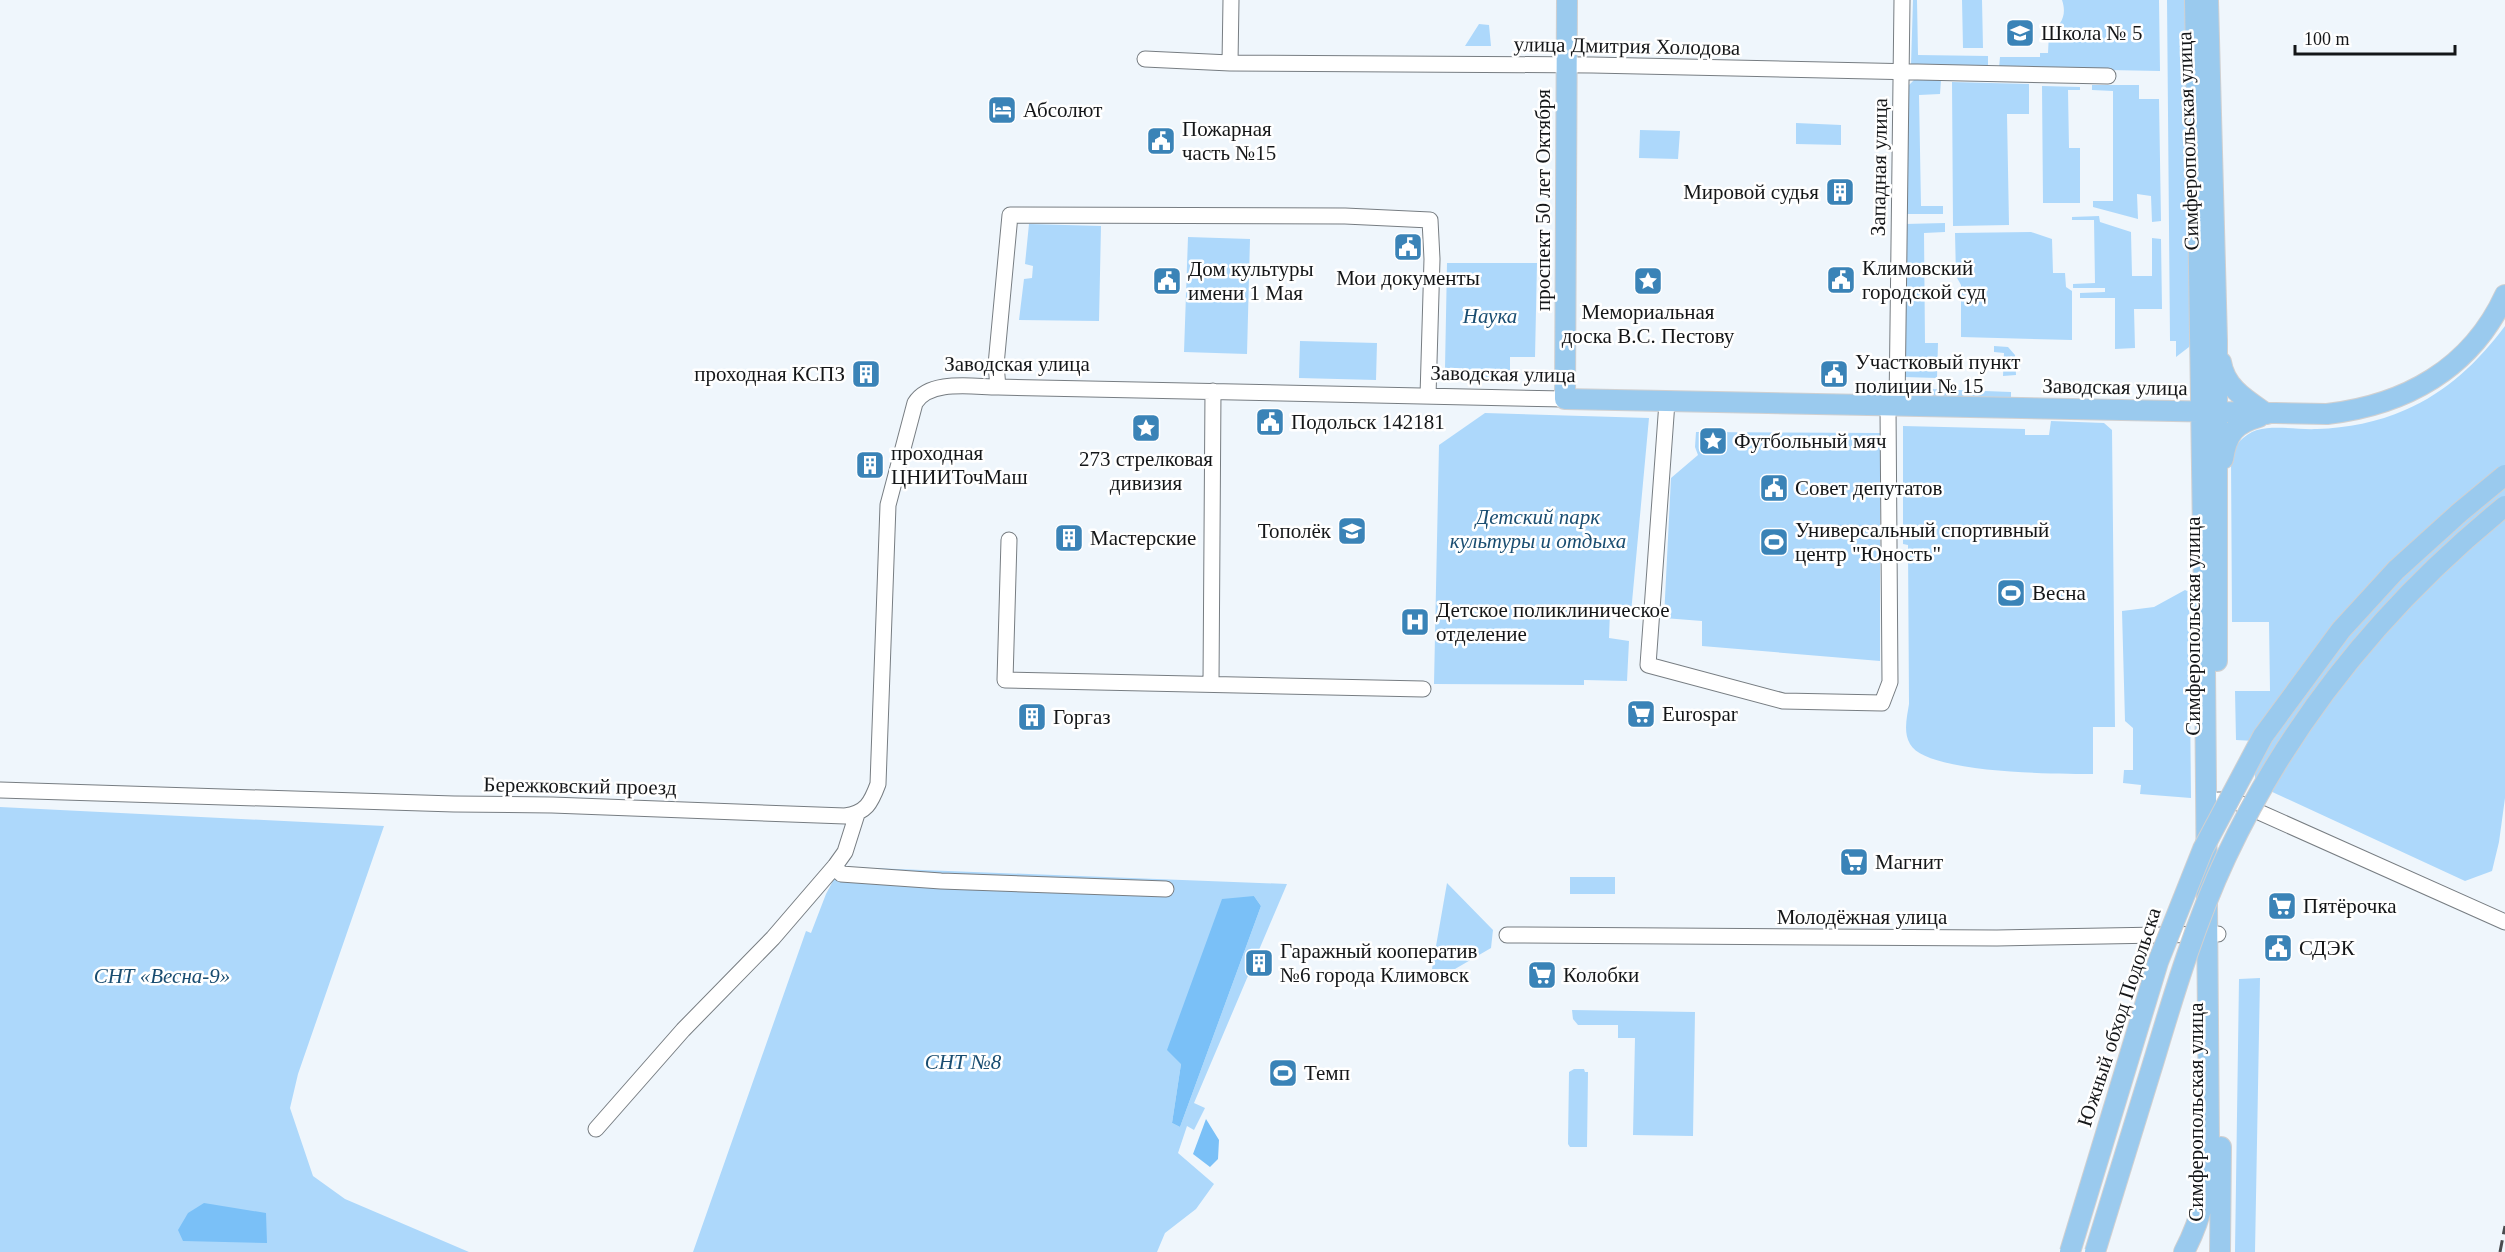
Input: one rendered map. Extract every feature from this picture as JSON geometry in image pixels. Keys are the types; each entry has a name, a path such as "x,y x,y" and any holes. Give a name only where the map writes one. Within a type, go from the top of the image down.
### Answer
{"main road":[{"name":"проспект 50 лет Октября","path":"1565,399 1567,0"},
{"name":"Симферопольская улица","path":"2195,0 2209,413 2212,934 2220,1252"},
{"name":"Симферопольская улица","path":"2184,1252 2198,1227 2206,1192 2212,934 2218,800 2217,494 2209,413 2217,341 2208,0"},
{"name":"Заводская улица","path":"1565,399 2267,414 2327,414 2357,411 2394,400 2424,386 2451,366 2481,337 2505,295"},
{"path":"2217,341 2222,371 2237,394 2267,414"},
{"path":"2217,494 2225,446 2231,435 2240,423 2267,414"},
{"name":"Южный обход Подольска","path":"2070,1252 2158,962 2203,849 2263,736 2340,630 2396,570 2505,475"},
{"path":"2095,1252 2184,961 2226,857 2285,746 2321,694 2360,646 2413,588 2474,531 2505,506"}],"street":[{"path":"1230,63 1231,0"},
{"name":"Западная улица","path":"1667,402 1648,664 1784,701 1882,703 1890,682 1893,407 1902,0"},
{"name":"улица Дмитрия Холодова","path":"1145,59 1230,63 1567,65 2108,76"},
{"path":"998,387 996,365 1010,215 1345,216 1430,220 1432,259 1428,396"},
{"name":"Заводская улица","path":"857,814 865,810 870,803 878,784 888,505 919,395 935,387 998,387 1565,399"},
{"path":"1211,683 1212,391"},
{"path":"1009,540 1005,680 1423,689"},
{"name":"Бережковский проезд","path":"0,790 552,805 845,816 857,814"},
{"path":"2218,800 2241,804 2505,922"},
{"path":"596,1129 683,1030 773,938 835,866 845,852 857,814"},
{"path":"835,866 841,874 919,880 1166,889"},
{"name":"Молодёжная улица","path":"1507,935 1997,938 2212,934"}],"green space":[{"path":"1913,0 1917,0 1918,55 1988,56 1988,67 1911,65"},
{"path":"1962,0 1982,0 1983,48 1963,48"},
{"path":"2062,0 2159,0 2160,71 1999,68 2000,57 2040,57 2040,53 2048,53 2049,33 2057,27 2064,15"},
{"path":"2167,0 2188,0 2192,339 2189,347 2176,357 2176,341 2170,341"},
{"path":"1479,24 1489,25 1491,46 1465,46"},
{"path":"1915,79 1941,80 1940,94 1919,95 1921,206 1943,206 1943,214 1905,214 1906,88"},
{"path":"1952,82 2029,84 2029,114 2007,114 2009,225 1953,226"},
{"path":"2092,85 2139,85 2139,99 2159,99 2161,221 2152,222 2151,196 2137,194 2138,219 2093,207 2093,201 2113,201 2113,91 2092,90"},
{"path":"2042,86 2080,87 2080,90 2068,90 2069,148 2080,148 2080,203 2043,203"},
{"path":"1796,123 1841,125 1841,145 1796,144"},
{"path":"1640,130 1680,131 1678,159 1639,158"},
{"path":"2099,216 2100,222 2131,232 2132,276 2152,276 2152,238 2161,239 2162,309 2134,309 2135,348 2115,349 2115,298 2080,298 2080,293 2105,292 2105,288 2073,288 2073,284 2095,283 2094,220 2072,220 2072,217"},
{"path":"1945,223 1945,232 1924,233 1925,343 1938,343 1937,378 1904,377 1905,224"},
{"path":"1029,224 1101,226 1099,321 1019,320 1024,279 1032,278 1033,266 1025,264"},
{"path":"2031,232 2052,239 2053,273 2065,273 2066,287 2072,291 2072,340 1961,337 1961,285 1956,276 1955,233"},
{"path":"1188,237 1250,239 1247,354 1184,352"},
{"name":"Наука","path":"1447,263 1537,263 1535,357 1510,357 1510,378 1462,377 1462,368 1445,368"},
{"path":"2505,326 2505,798 2499,842 2492,871 2465,881 2255,784 2255,741 2236,740 2235,691 2270,691 2269,622 2232,622 2231,458 2240,441 2257,430 2351,426 2384,418 2420,403 2461,375"},
{"path":"1300,341 1377,343 1376,380 1299,378"},
{"path":"1994,346 2008,347 2015,355 2016,375 2003,376 2004,353 1994,352"},
{"path":"1905,388 2011,392 2011,401 1911,398 1905,394"},
{"name":"Детский парк культуры и отдыха","path":"1485,413 1649,418 1631,613 1610,612 1609,638 1629,641 1627,681 1584,680 1584,685 1434,684 1439,445"},
{"name":"Весна","path":"2051,421 2104,423 2112,430 2115,727 2093,727 2093,774 2053,774 1966,767 1921,754 1910,744 1906,724 1909,704 1908,545 1903,544 1903,426 2025,429 2025,435 2049,435"},
{"name":"Универсальный спортивный центр \"Юность\"","path":"1696,432 1880,433 1880,661 1702,646 1702,621 1664,618 1671,478 1698,455 1695,447"},
{"path":"2185,590 2189,592 2191,798 2140,794 2141,785 2123,783 2124,770 2133,770 2133,728 2125,721 2122,611 2154,607"},
{"name":"СНТ «Весна-9»","path":"0,807 384,826 298,1074 290,1108 313,1176 345,1199 469,1252 0,1252"},
{"name":"СНТ №8","path":"846,863 846,867 1287,884 1194,1103 1205,1108 1194,1130 1187,1126 1178,1153 1214,1184 1196,1209 1165,1233 1157,1252 693,1252 806,931 811,933 826,894 842,864","holes":["1254,896 1261,906 1180,1127 1172,1123 1181,1064"]},
{"path":"1570,877 1615,877 1615,894 1570,894"},
{"path":"1447,883 1493,930 1491,948 1455,969 1432,969"},
{"path":"2260,978 2255,1252 2235,1252 2239,979"},
{"path":"1572,1010 1695,1012 1693,1136 1633,1135 1635,1038 1618,1038 1618,1025 1578,1025 1573,1019"},
{"path":"1574,1069 1584,1069 1588,1072 1587,1147 1570,1147 1568,1144 1569,1072"}],"shaded area":[{"path":"1254,896 1261,906 1180,1127 1172,1123 1181,1064 1167,1050 1222,899"},
{"path":"1206,1119 1219,1140 1218,1159 1210,1167 1193,1154"},
{"path":"204,1203 266,1213 267,1243 183,1241 178,1230 188,1213"}],"railway":[{"path":"2500,1252 2505,1226"}],"place":[{"name":"Школа № 5","path":"2020,33"},
{"name":"Абсолют","path":"1002,110"},
{"name":"Пожарная часть №15","path":"1161,141"},
{"name":"Мировой судья","path":"1840,192"},
{"name":"Мои документы","path":"1408,247"},
{"name":"Климовский городской суд","path":"1841,280"},
{"name":"Дом культуры имени 1 Мая","path":"1167,281"},
{"name":"Мемориальная доска В.С. Пестову","path":"1648,281"},
{"name":"проходная КСПЗ","path":"866,374"},
{"name":"Участковый пункт полиции № 15","path":"1834,374"},
{"name":"Подольск 142181","path":"1270,422"},
{"name":"273 стрелковая дивизия","path":"1146,428"},
{"name":"Футбольный мяч","path":"1713,441"},
{"name":"проходная ЦНИИТочМаш","path":"870,465"},
{"name":"Совет депутатов","path":"1774,488"},
{"name":"Тополёк","path":"1352,531"},
{"name":"Мастерские","path":"1069,538"},
{"name":"Универсальный спортивный центр \"Юность\"","path":"1774,542"},
{"name":"Весна","path":"2011,593"},
{"name":"Детское поликлиническое отделение","path":"1415,622"},
{"name":"Eurospar","path":"1641,714"},
{"name":"Горгаз","path":"1032,717"},
{"name":"Магнит","path":"1854,862"},
{"name":"Пятёрочка","path":"2282,906"},
{"name":"СДЭК","path":"2278,948"},
{"name":"Гаражный кооператив №6 города Климовск","path":"1259,963"},
{"name":"Колобки","path":"1542,975"},
{"name":"Темп","path":"1283,1073"}]}
